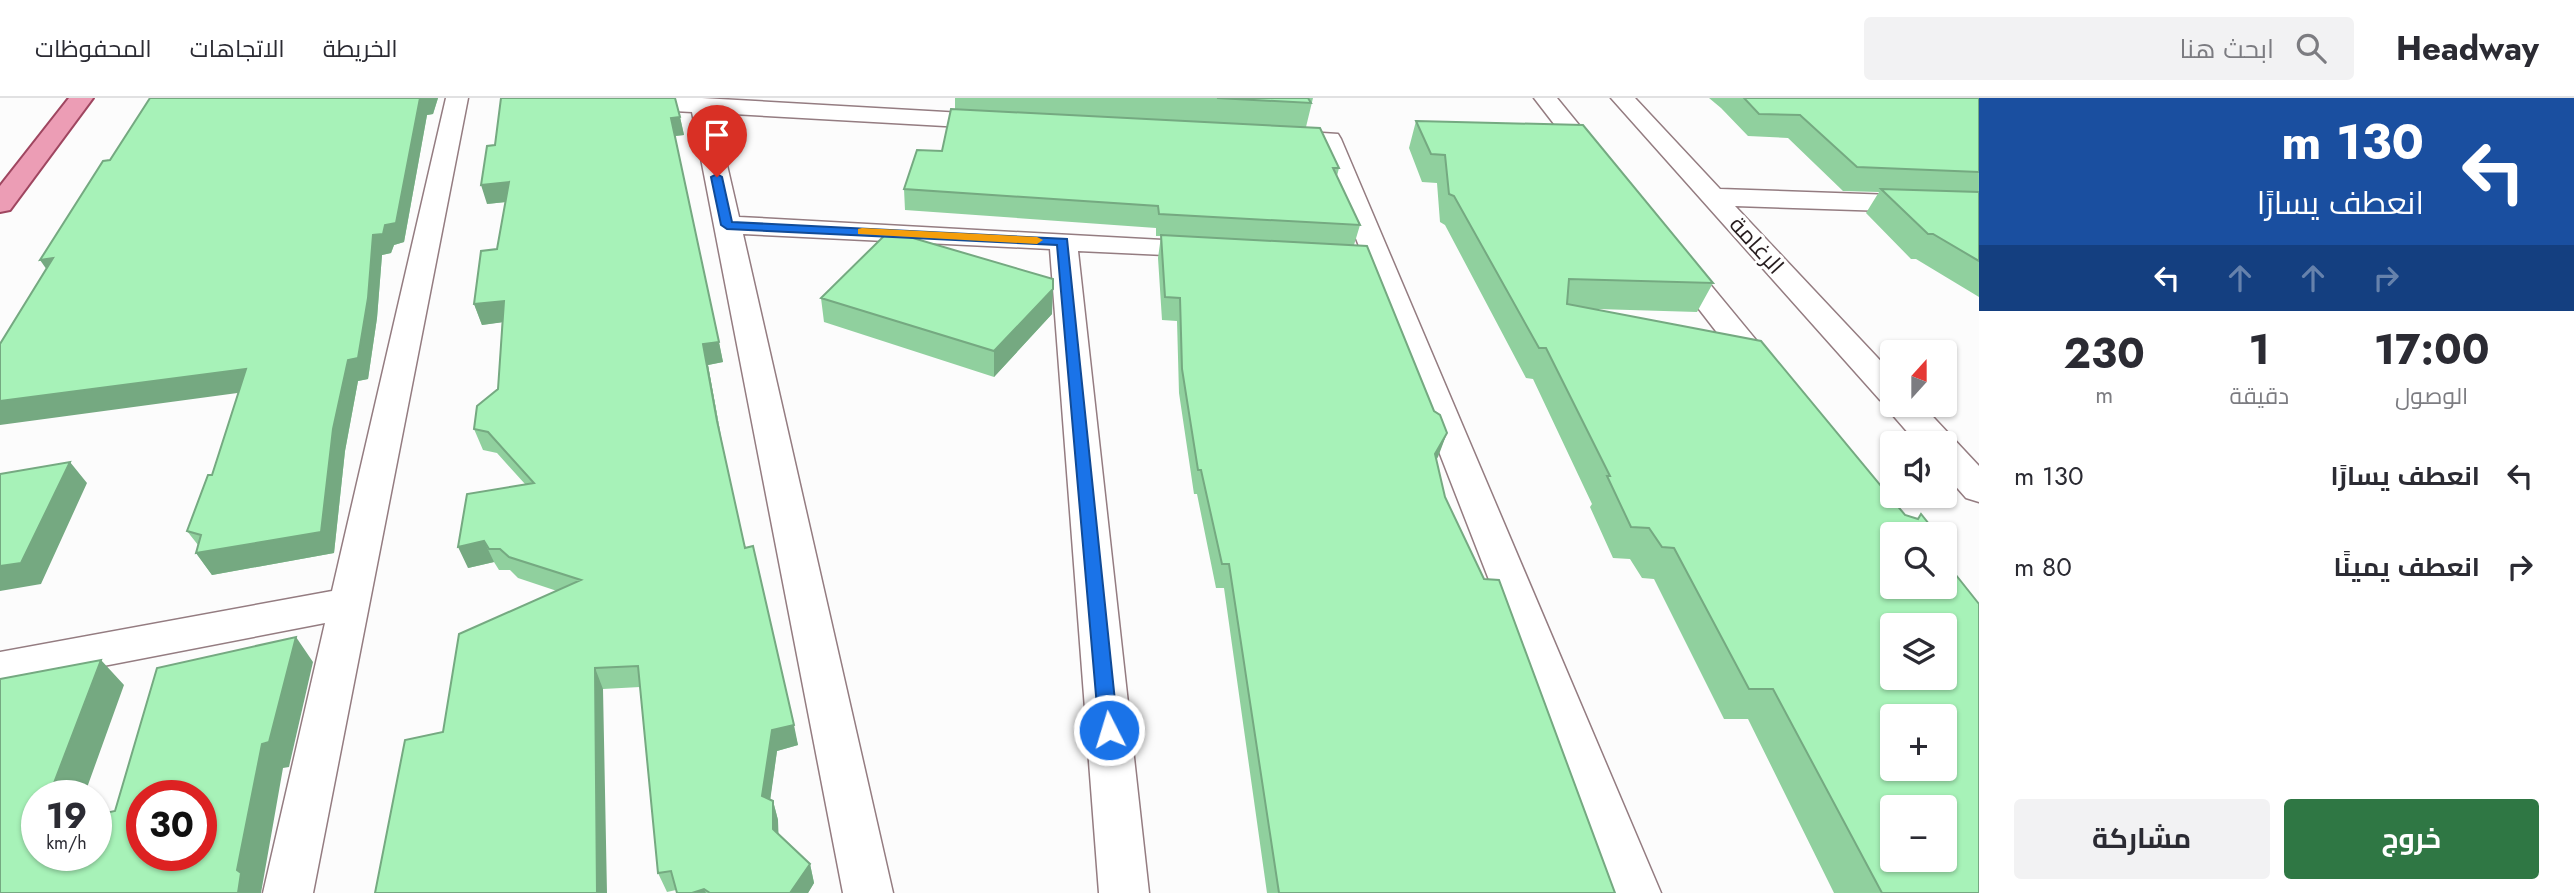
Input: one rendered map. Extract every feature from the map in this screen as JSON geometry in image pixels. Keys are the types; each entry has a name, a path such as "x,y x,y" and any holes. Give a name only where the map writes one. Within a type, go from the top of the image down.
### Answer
{"main road":[{"path":"0,204 81,98"}],"street":[{"path":"288,893 457,98"},
{"path":"562,98 1022,123"},
{"path":"1545,98 1617,188"},
{"name":"الرغامة","path":"1622,98 1880,380"},
{"path":"702,106 868,893"},
{"path":"1259,136 1329,139 1363,257 1636,893"},
{"path":"1712,197 1979,206"},
{"path":"727,225 1240,251"},
{"path":"1063,242 1124,893"},
{"path":"1661,242 1782,393"},
{"path":"1914,417 1926,431"},
{"path":"1957,464 1979,489"},
{"path":"0,669 349,604"}],"building":[{"path":"150,98 420,98 396,223 385,225 383,234 373,235 368,298 358,358 348,360 333,429 321,532 196,553 201,535 187,531 208,475 212,475 246,369 0,401 0,344 53,258 40,260 103,161 110,160"},
{"path":"501,98 675,98 680,117 671,118 719,342 703,344 717,421 745,548 753,546 794,725 772,730 762,796 773,801 773,829 810,864 790,893 710,893 704,889 692,893 677,893 671,871 658,873 638,666 595,668 597,893 375,893 405,740 443,732 459,634 581,580 509,557 500,549 489,549 484,541 458,547 467,494 534,483 488,432 474,429 477,406 498,389 504,301 474,304 481,251 497,249 509,182 481,185 487,146 495,145"},
{"path":"1217,98 1308,98 1311,103"},
{"path":"1744,98 1979,98 1979,172 1857,167 1800,115 1759,114"},
{"path":"951,109 1320,128 1339,168 1333,168 1360,225 1159,214 1158,206 904,189 917,150 942,151"},
{"path":"1416,121 1583,125 1713,283 1569,279 1567,304 1761,341 1880,485 1880,508 1899,508 1905,515 1918,519 1921,514 1927,522 1880,522 1880,599 1957,599 1957,576 1979,604 1979,893 1882,893 1773,689 1749,689 1674,548 1662,547 1649,528 1631,527 1607,476 1610,476 1546,348 1539,348 1454,196 1449,194 1445,155 1431,154"},
{"path":"1881,189 1979,192 1979,261 1933,234 1928,234"},
{"path":"889,231 1053,279 1053,289 994,351 821,298"},
{"path":"1161,235 1367,246 1434,411 1440,415 1447,433 1435,454 1445,497 1484,579 1499,580 1615,893 1279,893 1229,564 1222,564 1201,470 1198,470 1182,369 1180,298 1165,297"},
{"path":"70,462 21,563 0,566 0,474"},
{"path":"296,637 269,742 262,744 237,870 241,873 238,893 0,893 0,679 101,660 55,780 21,780 21,871 112,871 112,812 115,811 157,668"}],"slow traffic":[{"path":"862,232 1037,240"}],"route":[{"path":"717,177 727,225 1063,242 1109,730"}]}
